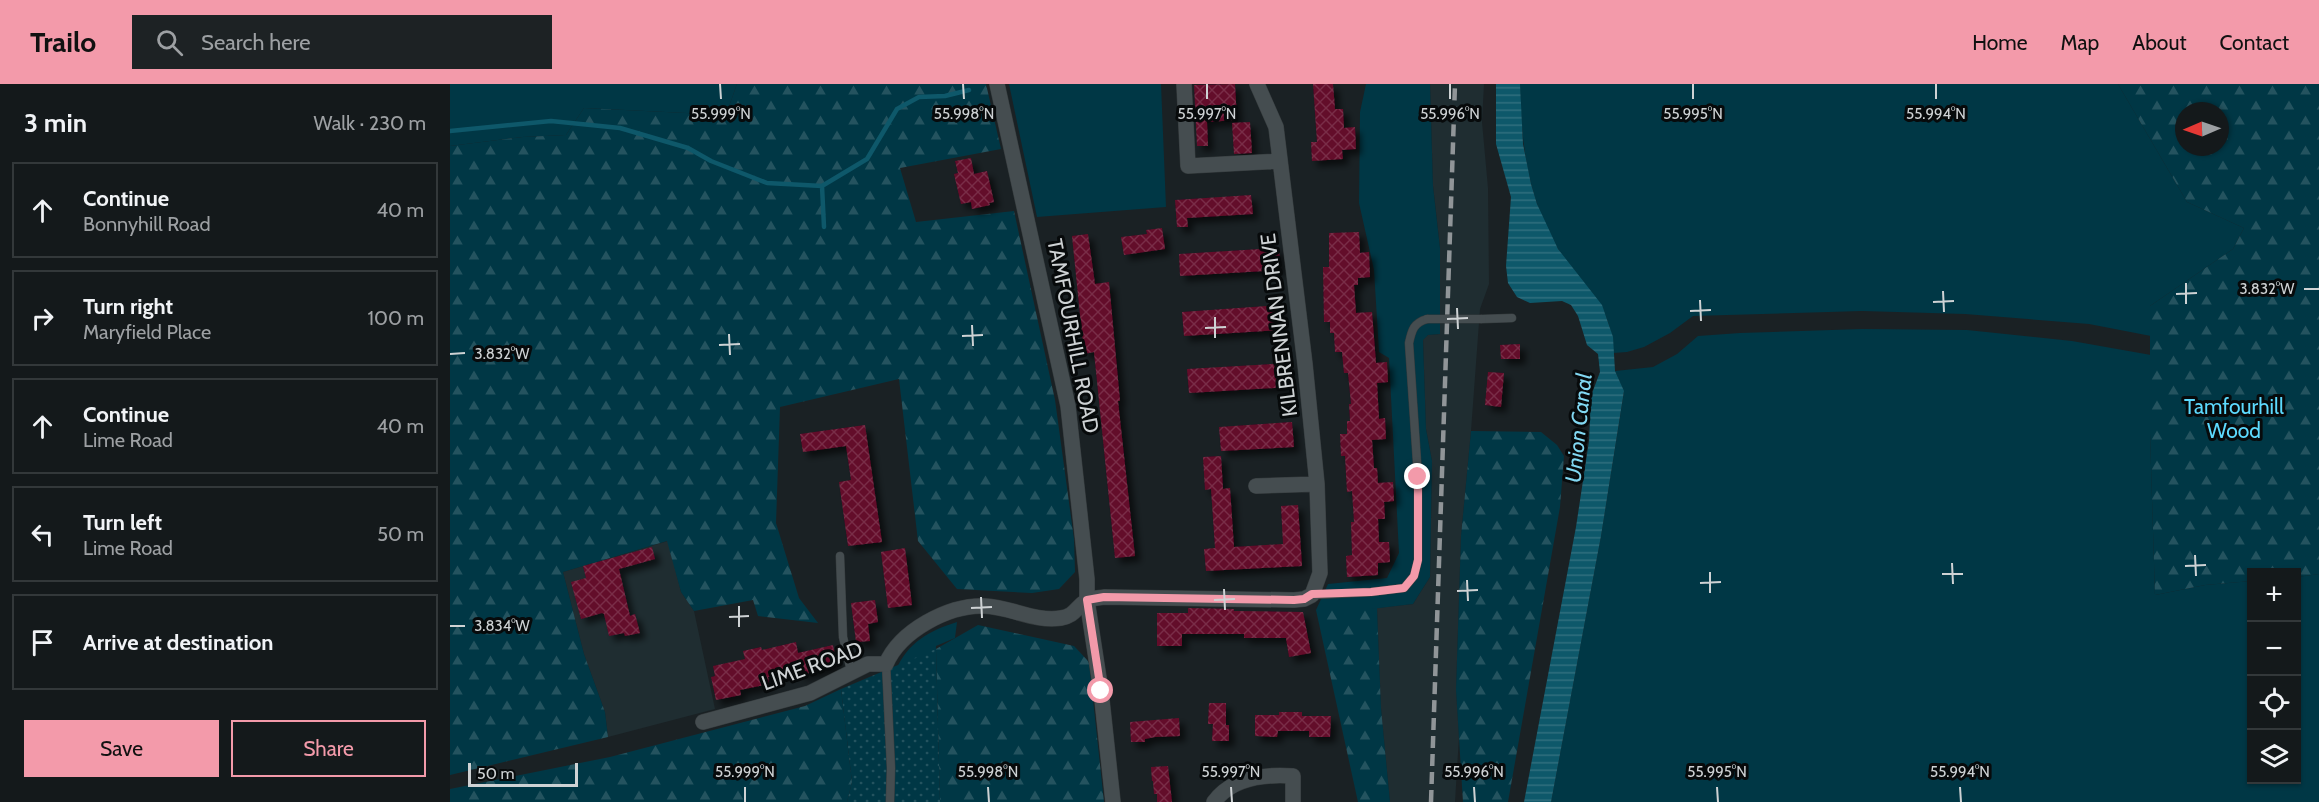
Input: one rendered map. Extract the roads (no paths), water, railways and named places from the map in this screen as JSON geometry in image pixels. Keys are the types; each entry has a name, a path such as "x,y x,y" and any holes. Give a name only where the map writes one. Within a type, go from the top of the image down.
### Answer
{"street":[{"name":"TAMFOURHILL ROAD","path":"998,84 1068,406 1087,579 1087,600 1101,691 1113,802"},
{"path":"1184,84 1188,166 1280,161"},
{"name":"KILBRENNAN DRIVE","path":"1257,84 1276,127 1305,364 1317,484 1320,573 1317,586 1312,594"},
{"path":"1256,486 1317,484"},
{"path":"1087,600 1104,597 1294,600 1304,599 1312,594"},
{"name":"LIME ROAD","path":"703,722 810,693 868,664 886,664 889,656 917,629 962,609 984,606 1041,619 1060,618 1072,616 1087,600"},
{"path":"1214,802 1221,791 1238,782 1270,774 1293,776 1293,802"}],"lane":[{"path":"1312,594 1371,592 1404,588 1414,576 1418,560 1418,477 1409,343 1412,329 1417,322 1427,319 1512,318"},
{"path":"840,556 843,636 851,671"},
{"path":"886,664 891,766 890,802"}],"waterway":[{"path":"450,131 551,121 620,128 688,148 711,161 767,183 822,186 867,159 897,109 919,97 945,96 969,90"},
{"path":"822,186 824,227"}],"railway":[{"path":"1431,802 1455,84"}],"park label":[{"name":"Tamfourhill Wood","path":"2234,419"}],"water label":[{"name":"Union Canal","path":"1578,428"}]}
